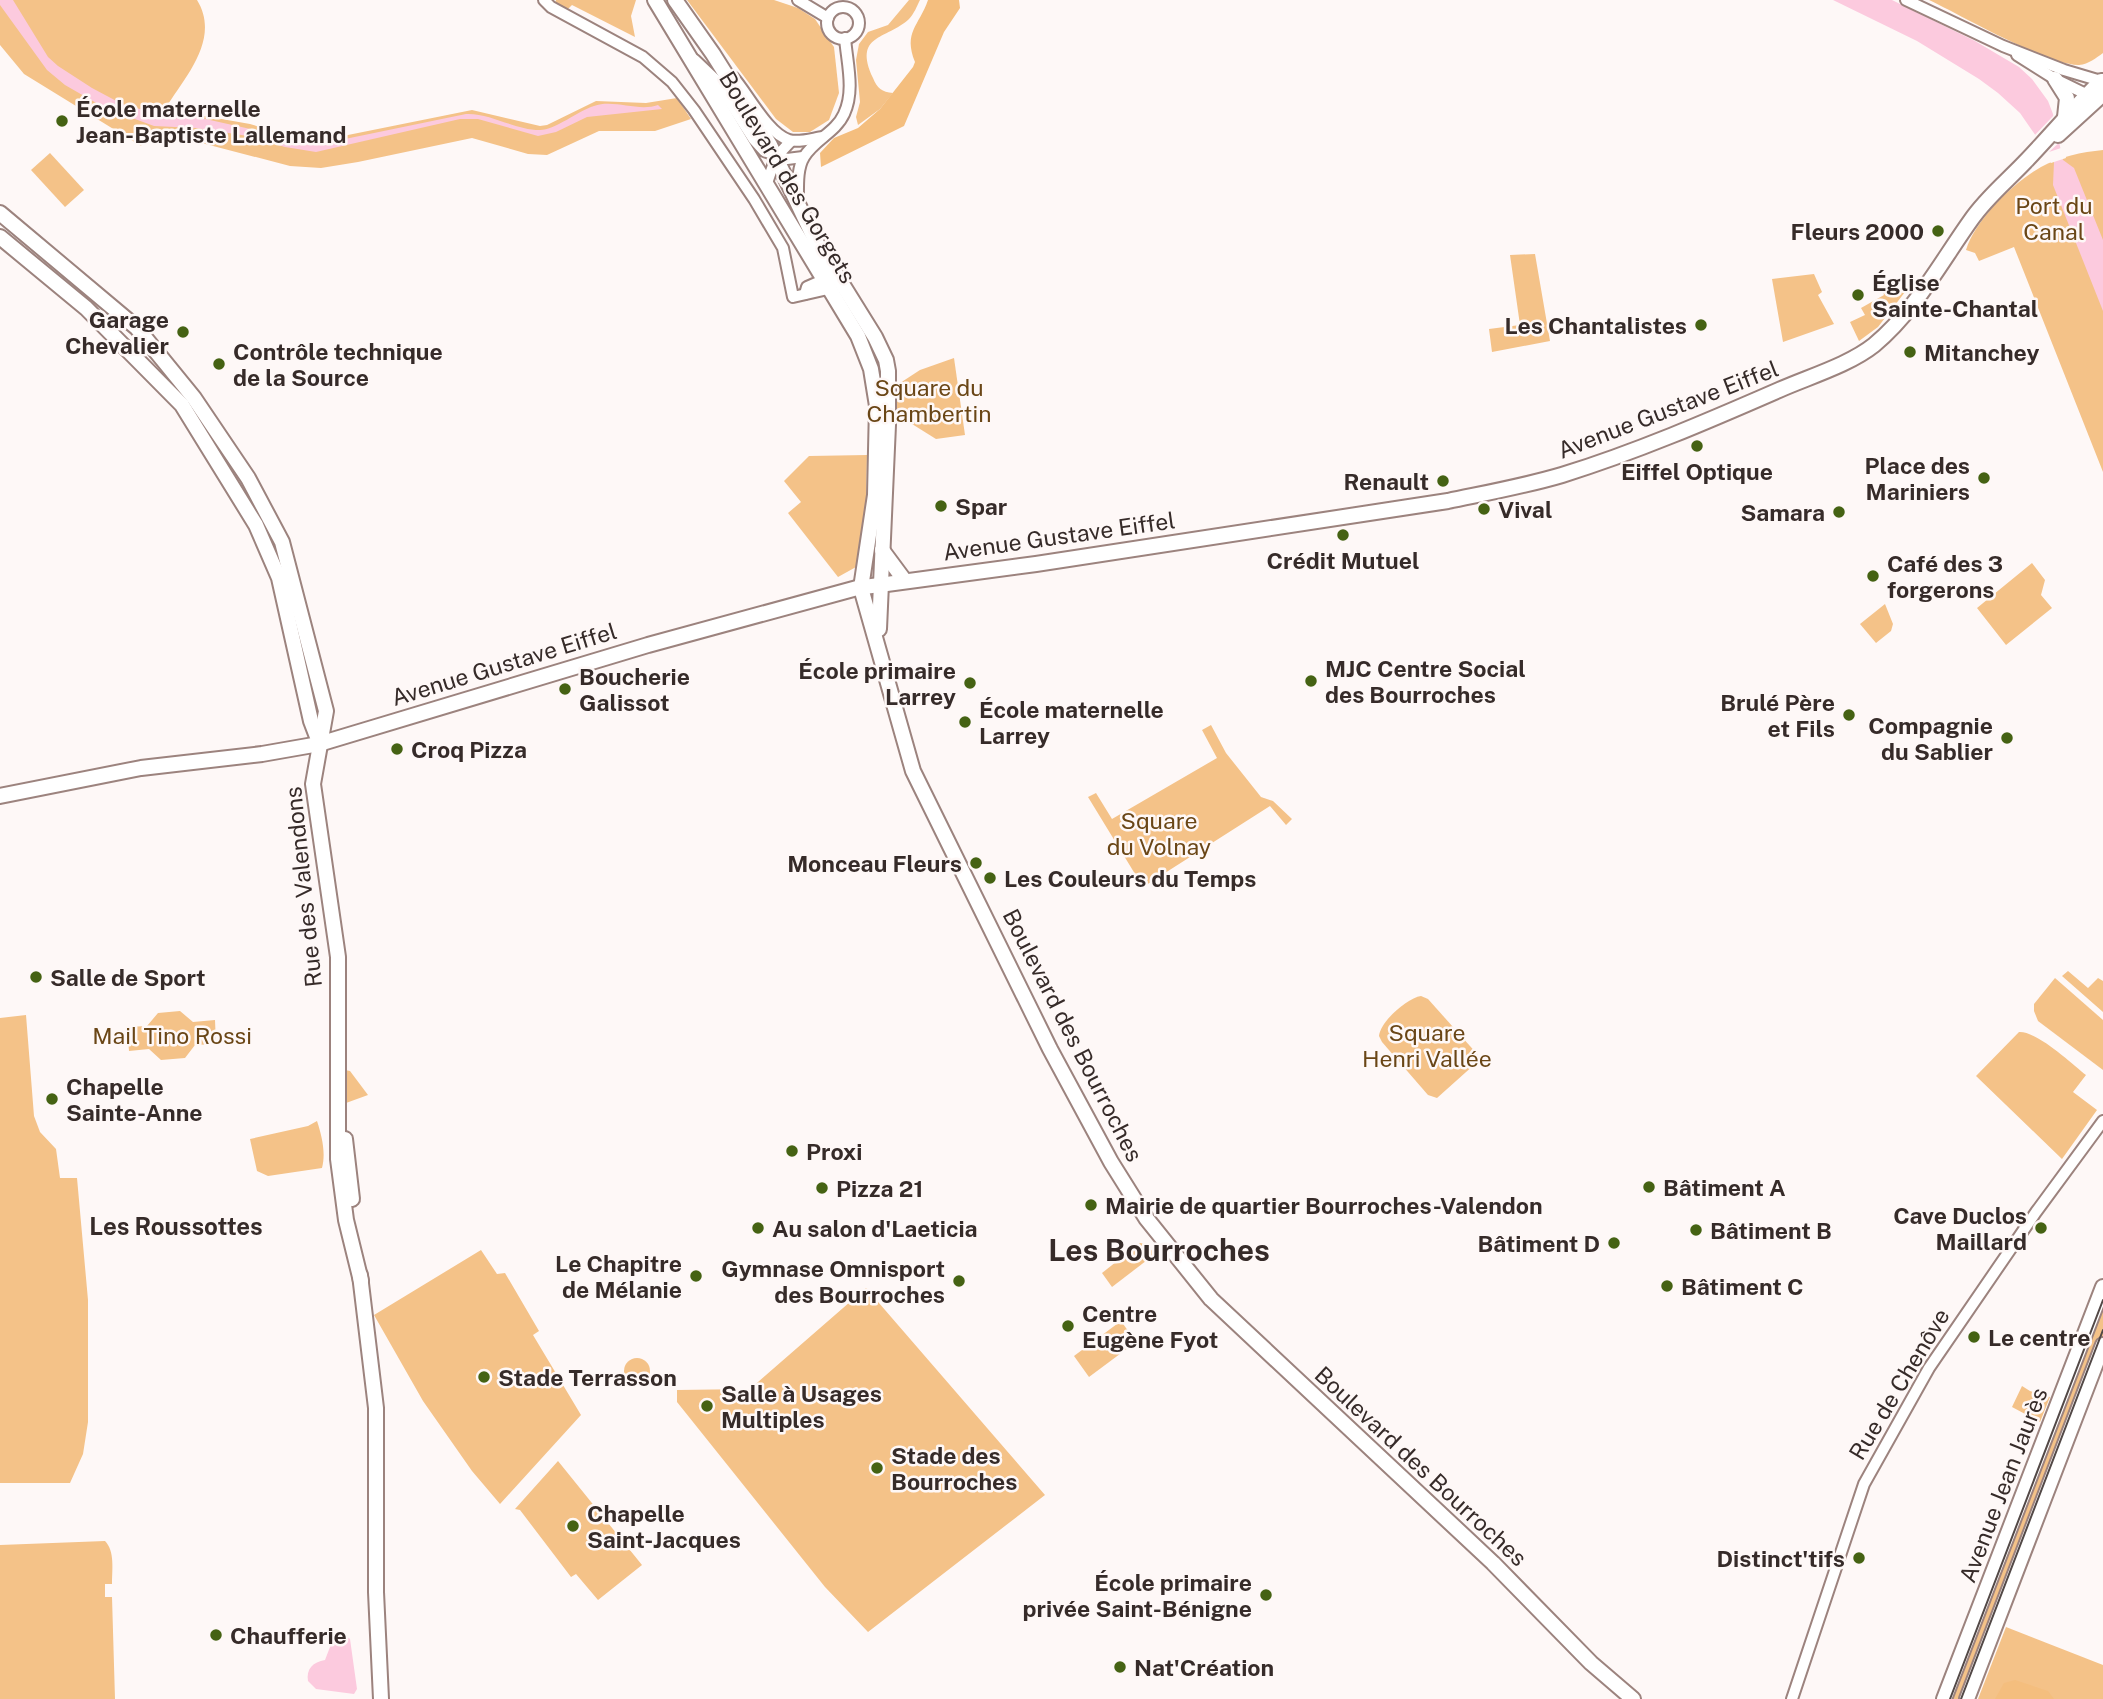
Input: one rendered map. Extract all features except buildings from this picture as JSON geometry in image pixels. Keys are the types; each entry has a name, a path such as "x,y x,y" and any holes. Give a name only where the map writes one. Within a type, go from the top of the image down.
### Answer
{"main road":[{"name":"Boulevard des Gorgets","path":"655,0 863,347 874,380 877,406 875,495"},
{"name":"Boulevard des Gorgets","path":"675,0 713,54 776,157 816,242 875,337 888,371 882,550"},
{"path":"2055,79 2067,98 2063,123"},
{"name":"Avenue Gustave Eiffel","path":"0,796 130,770 262,754 319,744 660,642 861,588 1036,564 1448,500 1535,482 1602,462 1701,424 1861,354 1875,344 1909,310 1971,219 1990,196 2099,91"},
{"name":"Rue des Valendons","path":"0,214 137,328 194,398 248,478 277,529 290,568 326,711 313,784 338,957 340,1172 346,1220 360,1281"},
{"path":"0,237 86,308 182,405 256,525 279,578 319,744"},
{"path":"875,495 871,572 879,585"},
{"path":"861,588 875,495"},
{"path":"882,550 905,581"},
{"path":"879,585 882,550"},
{"name":"Boulevard des Bourroches","path":"879,585 879,639"},
{"name":"Boulevard des Bourroches","path":"861,588 879,639 913,771 1050,1049 1111,1163 1146,1218 1211,1299 1493,1563 1631,1699"},
{"name":"Rue des Valendons","path":"339,1110 345,1135 376,1408 375,1512 367,1547 381,1695"},
{"path":"345,1135 340,1172 346,1180 349,1206 354,1215"},
{"name":"Avenue Jean Jaurès","path":"1944,1699 2103,1287"},
{"name":"Avenue Jean Jaurès","path":"1967,1699 2103,1345"}],"street":[{"path":"544,0 551,7 643,57 672,82 754,199 783,248 799,295 807,287 826,284 847,293"},
{"path":"797,0 828,18"},
{"path":"1906,0 2003,46 2064,70 2099,91"},
{"path":"840,4 853,11 858,20 854,34 845,38 831,33 827,23 840,4"},
{"path":"797,201 803,157 838,124 848,101 850,87 845,38"},
{"path":"2003,46 2055,79 2099,91"},
{"path":"688,53 715,79 764,151 787,159 803,157"},
{"path":"713,54 744,89 766,122 782,136 791,141 823,137"},
{"path":"2022,59 2099,91"},
{"path":"767,183 776,157 791,141"},
{"path":"826,284 831,265"},
{"name":"Rue de Chenôve","path":"1792,1699 1864,1484 1928,1368 2103,1121"}],"green space":[{"path":"0,0 197,0 205,29 203,43 190,71 165,109 250,124 297,138 343,136 472,110 540,126 596,101 646,103 677,98 691,119 655,131 599,131 547,155 528,154 472,138 321,168 290,166 152,130 141,146 24,74 0,45"},
{"path":"556,0 636,0 631,16 635,37 572,5 568,9 555,3"},
{"path":"687,0 774,0 798,8 815,19 834,47 839,93 829,120 810,132 793,132 776,119"},
{"path":"909,0 920,0 911,17 875,40 867,53 868,64 876,84 880,89 893,93 880,109 858,125 856,117 860,102 856,60 859,44 868,32 888,25"},
{"path":"1929,0 2103,0 2103,53 2083,64 2065,63 2027,49"},
{"name":"Port du Canal","path":"2103,150 2103,472 2014,247 1979,261 1975,253 1966,250 1987,214 2030,174 2063,158"},
{"path":"50,153 84,190 65,207 31,170"},
{"path":"1535,254 1550,341 1492,352 1489,329 1520,325 1510,255"},
{"path":"1814,274 1822,292 1818,295 1834,324 1783,342 1772,279"},
{"path":"1896,284 1905,292 1878,327 1859,341 1850,322 1865,315 1861,308 1884,295 1881,288"},
{"name":"Square du Chambertin","path":"954,358 965,435 936,439 896,414 897,385 920,370"},
{"path":"867,455 866,502 856,567 838,577 788,513 801,502 784,481 809,456"},
{"path":"2032,563 2045,580 2041,595 2052,608 2006,645 1977,608"},
{"path":"1885,604 1893,624 1891,631 1876,643 1860,624"},
{"name":"Square du Volnay","path":"1211,725 1226,753 1261,797 1273,801 1292,819 1286,825 1270,806 1143,887 1088,797 1096,793 1112,819 1217,758 1202,730"},
{"path":"2068,971 2088,988 2098,978 2103,981 2103,1012 2062,976"},
{"path":"2055,978 2103,1020 2103,1070 2038,1021 2034,1004"},
{"name":"Square Henri Vallée","path":"1421,996 1428,999 1478,1055 1475,1064 1437,1098 1428,1095 1379,1036 1384,1024 1395,1012"},
{"name":"Mail Tino Rossi","path":"180,1011 193,1022 215,1020 216,1044 195,1045 185,1058 161,1060 149,1049 129,1051 127,1027 147,1026 158,1013"},
{"path":"26,1015 34,1116 40,1132 56,1149 60,1178 77,1178 88,1300 88,1422 83,1454 70,1483 0,1483 0,1018"},
{"path":"2019,1032 2044,1042 2086,1075 2073,1092 2097,1110 2062,1159 1976,1076"},
{"path":"345,1070 350,1071 368,1095 346,1103"},
{"path":"317,1121 323,1144 322,1168 268,1176 257,1171 250,1139 308,1126"},
{"path":"1140,1243 1146,1244 1155,1254 1112,1287 1102,1273"},
{"name":"Stade Terrasson","path":"481,1250 497,1274 505,1273 539,1331 533,1335 581,1415 500,1504 472,1471 423,1401 374,1315"},
{"name":"Stade des Bourroches","path":"866,1288 1045,1495 868,1632 825,1587 677,1402 677,1390 750,1389"},
{"path":"2103,1295 2103,1336 1963,1699 1947,1699"},
{"path":"1121,1321 1136,1342 1089,1377 1074,1356"},
{"path":"637,1358 646,1362 650,1371 646,1380 637,1384 628,1380 624,1371 628,1362"},
{"path":"2022,1386 2050,1397 2040,1422 2012,1407"},
{"path":"558,1461 642,1565 598,1600 576,1574 571,1577 520,1510 515,1509"},
{"path":"105,1541 112,1561 112,1584 105,1584 105,1597 112,1597 115,1699 0,1699 0,1545"},
{"path":"2006,1627 2103,1665 2103,1699 1978,1699"}],"shaded area":[{"path":"0,0 13,0 48,57 58,66 122,104 161,115 201,118 305,141 345,139 466,114 540,130 553,127 588,108 602,104 642,107 658,105 662,109 587,117 556,132 538,136 478,119 460,119 316,152 285,147 248,136 196,128 154,126 105,108 65,85 47,70 0,5"},
{"path":"928,0 959,0 960,8 944,32 904,126 821,167 820,153 834,138 858,128 880,109 913,67 915,62 911,36"},
{"path":"1833,0 1892,0 1975,41 2019,67 2032,79 2048,101 2063,160 2074,168 2103,240 2103,311 2053,185 2054,162 2020,113 1979,79 1917,41"},
{"path":"335,1634 343,1634 350,1639 357,1689 354,1694 316,1689 308,1681 309,1670 317,1662 325,1660"},
{"path":"2015,1680 2048,1691 2054,1699 1995,1699 2004,1683"}],"pier":[{"path":"2055,114 2062,140 2049,152 2064,147 2066,158 2051,163 2033,137"}],"tram line":[{"path":"1950,1699 2103,1300"},
{"path":"1961,1699 2103,1330"}],"place":[{"name":"École maternelle Jean-Baptiste Lallemand","path":"62,121"},
{"name":"Fleurs 2000","path":"1938,231"},
{"name":"Église Sainte-Chantal","path":"1858,295"},
{"name":"Les Chantalistes","path":"1701,325"},
{"name":"Garage Chevalier","path":"183,332"},
{"name":"Mitanchey","path":"1910,352"},
{"name":"Contrôle technique de la Source","path":"219,364"},
{"name":"Eiffel Optique","path":"1697,446"},
{"name":"Place des Mariniers","path":"1984,478"},
{"name":"Renault","path":"1443,481"},
{"name":"Spar","path":"941,506"},
{"name":"Vival","path":"1484,509"},
{"name":"Samara","path":"1839,512"},
{"name":"Crédit Mutuel","path":"1343,535"},
{"name":"Café des 3 forgerons","path":"1873,576"},
{"name":"MJC Centre Social des Bourroches","path":"1311,681"},
{"name":"École primaire Larrey","path":"970,683"},
{"name":"Boucherie Galissot","path":"565,689"},
{"name":"Brulé Père et Fils","path":"1849,715"},
{"name":"École maternelle Larrey","path":"965,722"},
{"name":"Compagnie du Sablier","path":"2007,738"},
{"name":"Croq Pizza","path":"397,749"},
{"name":"Monceau Fleurs","path":"976,863"},
{"name":"Les Couleurs du Temps","path":"990,878"},
{"name":"Salle de Sport","path":"36,977"},
{"name":"Chapelle Sainte-Anne","path":"52,1099"},
{"name":"Proxi","path":"792,1151"},
{"name":"Bâtiment A","path":"1649,1187"},
{"name":"Pizza 21","path":"822,1188"},
{"name":"Mairie de quartier Bourroches-Valendon","path":"1091,1205"},
{"name":"Au salon d'Laeticia","path":"758,1228"},
{"name":"Cave Duclos Maillard","path":"2041,1228"},
{"name":"Bâtiment B","path":"1696,1230"},
{"name":"Bâtiment D","path":"1614,1243"},
{"name":"Le Chapitre de Mélanie","path":"696,1276"},
{"name":"Gymnase Omnisport des Bourroches","path":"959,1281"},
{"name":"Bâtiment C","path":"1667,1286"},
{"name":"Centre Eugène Fyot","path":"1068,1326"},
{"name":"Le centre","path":"1974,1337"},
{"name":"Stade Terrasson","path":"484,1377"},
{"name":"Salle à Usages Multiples","path":"707,1406"},
{"name":"Stade des Bourroches","path":"877,1468"},
{"name":"Chapelle Saint-Jacques","path":"573,1526"},
{"name":"Distinct'tifs","path":"1859,1558"},
{"name":"École primaire privée Saint-Bénigne","path":"1266,1595"},
{"name":"Chaufferie","path":"216,1635"},
{"name":"Nat'Création","path":"1120,1667"}],"district":[{"name":"Les Roussottes","path":"176,1226"},
{"name":"Les Bourroches","path":"1159,1250"}]}
